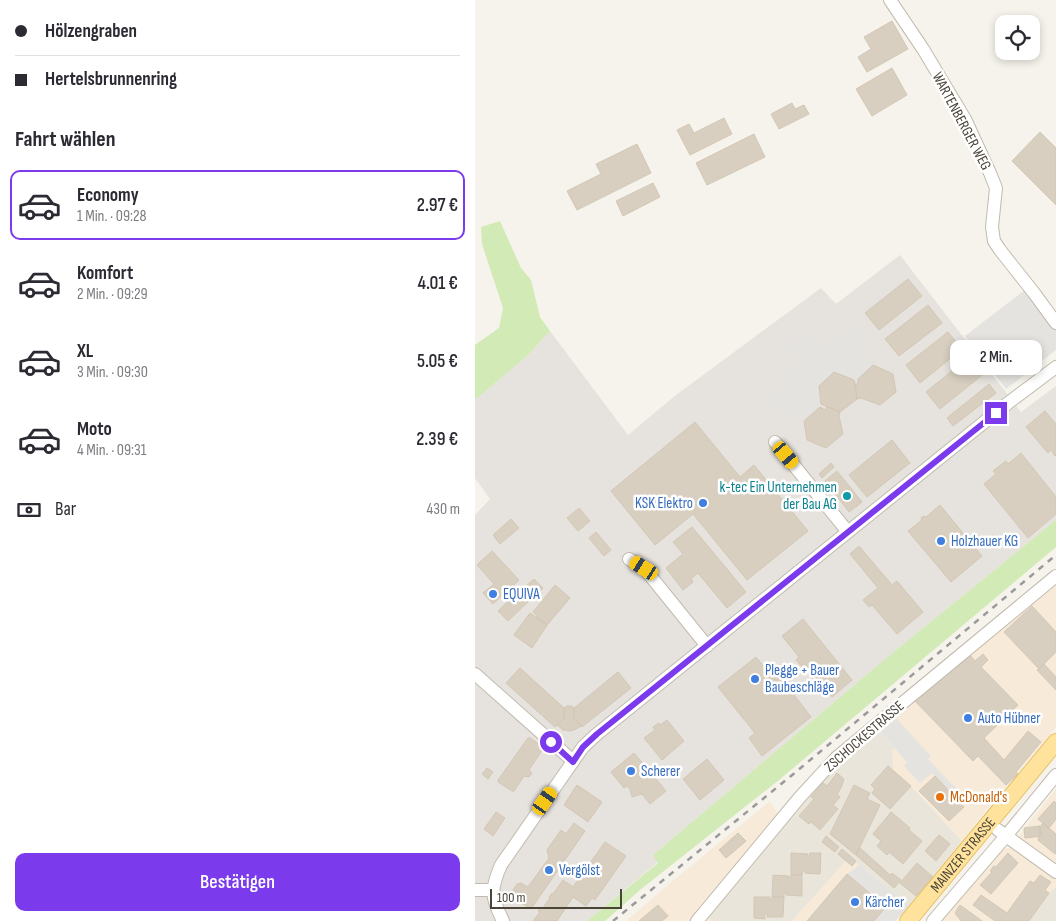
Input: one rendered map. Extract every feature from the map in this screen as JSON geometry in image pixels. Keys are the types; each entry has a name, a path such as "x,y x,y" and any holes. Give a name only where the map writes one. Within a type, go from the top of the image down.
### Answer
{"main road":[{"name":"MAINZER STRASSE","path":"908,921 1056,742"},
{"name":"MAINZER STRASSE","path":"921,921 1002,833 1056,759"}],"street":[{"name":"WARTENBERGER WEG","path":"890,0 923,49 965,120 990,172 996,188 992,227 994,241 1056,323"},
{"path":"503,921 496,907 493,890 501,865 583,747 1008,403 1056,367"},
{"path":"775,442 848,532"},
{"path":"629,559 644,568 707,646"},
{"name":"ZSCHOCKESTRASSE","path":"697,921 800,797 836,758 1056,576"},
{"path":"475,674 573,762"},
{"name":"MAINZER STRASSE","path":"933,921 1002,833 1056,775"},
{"path":"1002,833 1056,872"},
{"path":"475,890 493,890"}],"shaded area":[{"path":"900,255 1021,412 1056,386 1056,520 890,655 653,855 658,862 587,921 475,921 475,515 490,499 475,478 475,400 528,355 550,331 628,435 676,395 821,288 836,304"},
{"path":"1026,289 1056,329 1056,350 1006,389 965,336"},
{"path":"855,322 867,336 873,365 858,379 854,380 834,372 819,386 820,407 804,421 766,407 776,392 791,381 785,373 798,363 784,346 805,330 820,348"},
{"path":"1056,584 1056,727 962,841 911,786 893,770 892,751 895,748 880,732"},
{"path":"896,718 931,756 928,759 966,799 961,804 932,773 920,783 904,766 907,762 880,732"},
{"path":"880,732 895,749 911,786 962,841 909,906 859,864 846,861 792,921 713,921 708,917 836,766"},
{"path":"1056,789 1056,887 1049,893 1029,921 942,921 1001,849 1009,848"},
{"path":"770,801 778,814 697,909 713,921 626,921 663,889"},
{"path":"846,861 859,864 909,906 895,921 792,921"},
{"path":"859,864 909,906 895,921 874,921 886,907 847,874"},
{"path":"1056,887 1056,921 1029,921 1049,893"}],"green space":[{"path":"500,221 521,268 531,280 540,317 550,331 528,355 475,400 475,345 499,328 503,308 482,244 481,227"},
{"path":"1056,520 1056,547 779,780 640,890 605,921 587,921 658,863 653,855 890,655"}],"building":[{"path":"892,21 908,49 867,72 858,57 871,49 864,37"},
{"path":"892,68 907,95 872,116 856,89"},
{"path":"792,103 795,109 804,105 809,114 779,129 771,114"},
{"path":"724,118 732,134 690,155 677,130 689,124 694,133"},
{"path":"1040,132 1056,148 1056,205 1012,161"},
{"path":"754,134 765,157 707,185 696,163"},
{"path":"637,144 651,173 577,210 567,191 601,174 596,164"},
{"path":"653,183 660,197 623,216 616,201"},
{"path":"908,279 922,296 879,330 865,313"},
{"path":"928,305 942,323 899,356 885,339"},
{"path":"948,332 962,349 920,383 906,365"},
{"path":"968,358 982,375 940,409 926,392"},
{"path":"873,365 893,374 896,392 880,405 861,398 857,399 855,384 858,384 858,379"},
{"path":"834,372 854,380 855,384 857,399 840,412 821,404 819,386"},
{"path":"989,384 996,393 953,426 947,418"},
{"path":"827,406 840,412 839,416 843,434 826,448 807,440 804,421 820,407 825,410"},
{"path":"1045,411 1056,424 1055,456 1051,450 1048,453 1026,427"},
{"name":"KSK Elektro","path":"695,422 740,477 754,465 808,531 747,580 693,514 655,545 611,491"},
{"path":"892,440 910,463 867,497 849,475"},
{"path":"1021,453 1056,497 1056,514 1028,538 984,484 996,474 993,471 1006,461 1008,464"},
{"path":"831,463 834,467 822,478 819,474"},
{"name":"k-tec Ein Unternehmen der Bau AG","path":"837,471 862,502 849,512 825,481"},
{"path":"940,505 982,556 951,582 908,531 922,520 922,517 926,517"},
{"path":"579,508 590,521 578,531 567,518"},
{"path":"511,519 519,528 500,544 493,535"},
{"path":"692,527 746,592 727,608 698,573 691,579 693,582 683,590 666,568 683,554 673,542"},
{"path":"596,532 611,550 604,556 589,538"},
{"path":"859,546 892,585 897,581 923,612 897,634 872,605 869,607 863,600 878,588 850,554"},
{"path":"492,551 519,580 493,604 483,593 494,584 477,565"},
{"path":"534,579 543,588 534,596 525,587"},
{"path":"555,585 570,598 547,625 536,617 533,612"},
{"path":"519,591 529,601 508,621 498,611"},
{"path":"1032,606 1056,632 1056,652 1039,669 1004,632"},
{"path":"530,613 547,625 532,648 514,635"},
{"path":"803,619 852,680 832,697 806,665 803,668 796,660 799,657 782,636"},
{"name":"Auto Hübner","path":"983,654 988,660 981,667 1018,705 984,738 1004,760 1028,731 1041,742 1016,772 1018,774 1006,785 978,756 973,761 915,701 970,655 975,661"},
{"path":"756,657 773,678 778,674 811,717 762,756 749,738 755,733 718,687"},
{"path":"1044,664 1056,677 1056,690 1037,670"},
{"path":"520,668 564,708 564,718 555,727 506,683"},
{"path":"618,672 631,688 582,727 574,718 574,708"},
{"path":"567,706 574,708 574,718 581,726 570,731 563,730 557,725 564,718 564,708"},
{"path":"667,720 684,741 662,760 644,738 655,730 653,727"},
{"path":"528,738 543,747 543,749 529,770 532,773 529,777 524,776 514,791 512,791 498,782 498,780"},
{"path":"634,753 666,791 650,804 642,794 632,797 630,789 627,786 624,788 611,772"},
{"path":"707,759 724,780 700,800 683,779"},
{"path":"888,766 911,786 890,809 872,793 875,789 871,785"},
{"path":"487,768 493,772 488,779 482,774"},
{"path":"837,773 844,779 837,794 840,797 833,805 838,809 820,830 811,822 809,824 799,816 814,799 811,797 823,783 827,786"},
{"name":"McDonald's","path":"935,776 964,807 949,821 919,791"},
{"path":"577,785 602,802 588,822 564,805"},
{"path":"854,785 870,793 867,799 880,805 856,855 830,834"},
{"path":"1054,801 1056,803 1056,819 1049,828 1038,819"},
{"path":"496,812 505,818 493,836 484,829"},
{"path":"891,812 922,841 903,864 889,852 887,855 877,846 881,841 873,834"},
{"name":"Vergölst","path":"574,823 585,831 531,909 523,904 525,902 514,894 513,890 517,884 521,883 528,887 549,858 547,850 561,830 566,834"},
{"path":"1043,823 1056,834 1055,854 1038,840 1039,828"},
{"path":"1040,826 1042,836 1025,838 1024,828"},
{"path":"738,833 746,841 726,858 719,850"},
{"path":"939,835 950,844 936,861 925,851"},
{"path":"826,836 839,847 835,852 822,842"},
{"path":"605,842 626,856 595,900 592,898 586,906 573,897 557,921 533,921 540,912 538,911 541,907 543,908 549,897 563,880 573,887"},
{"path":"859,847 890,875 892,873 901,880 894,888 856,855"},
{"path":"842,849 856,861 852,866 838,854"},
{"path":"791,853 808,854 807,856 809,856 810,853 821,853 820,874 805,873 803,871 802,875 791,875"},
{"path":"1008,853 1018,863 991,894 980,885 992,872 990,871 994,866 996,867"},
{"path":"917,863 933,877 916,896 900,883"},
{"path":"847,874 886,907 874,921 807,921"},
{"path":"773,875 789,876 791,878 791,875 802,875 802,896 786,895 784,893 784,897 772,897"},
{"path":"1040,875 1051,882 1045,890 1049,893 1029,921 995,921 973,905 981,895 1007,913 1030,881 1034,883"},
{"path":"754,897 770,897 770,900 772,900 772,897 784,897 783,917 767,917 768,914 765,914 765,919 754,918"},
{"path":"658,905 668,916 662,921 639,921"},
{"path":"960,905 982,921 961,921 955,913"}],"railway":[{"path":"613,921 791,776 1056,555"}],"place":[{"name":"k-tec Ein Unternehmen der Bau AG","path":"847,496"},
{"name":"KSK Elektro","path":"703,503"},
{"name":"Holzhauer KG","path":"941,541"},
{"name":"EQUIVA","path":"493,594"},
{"name":"Plegge + Bauer Baubeschläge","path":"755,679"},
{"name":"Auto Hübner","path":"968,718"},
{"name":"Scherer","path":"631,771"},
{"name":"McDonald's","path":"940,797"},
{"name":"Vergölst","path":"549,870"},
{"name":"Kärcher","path":"855,902"}],"route":[{"path":"551,742 573,762 583,747 597,734 996,413"}]}
